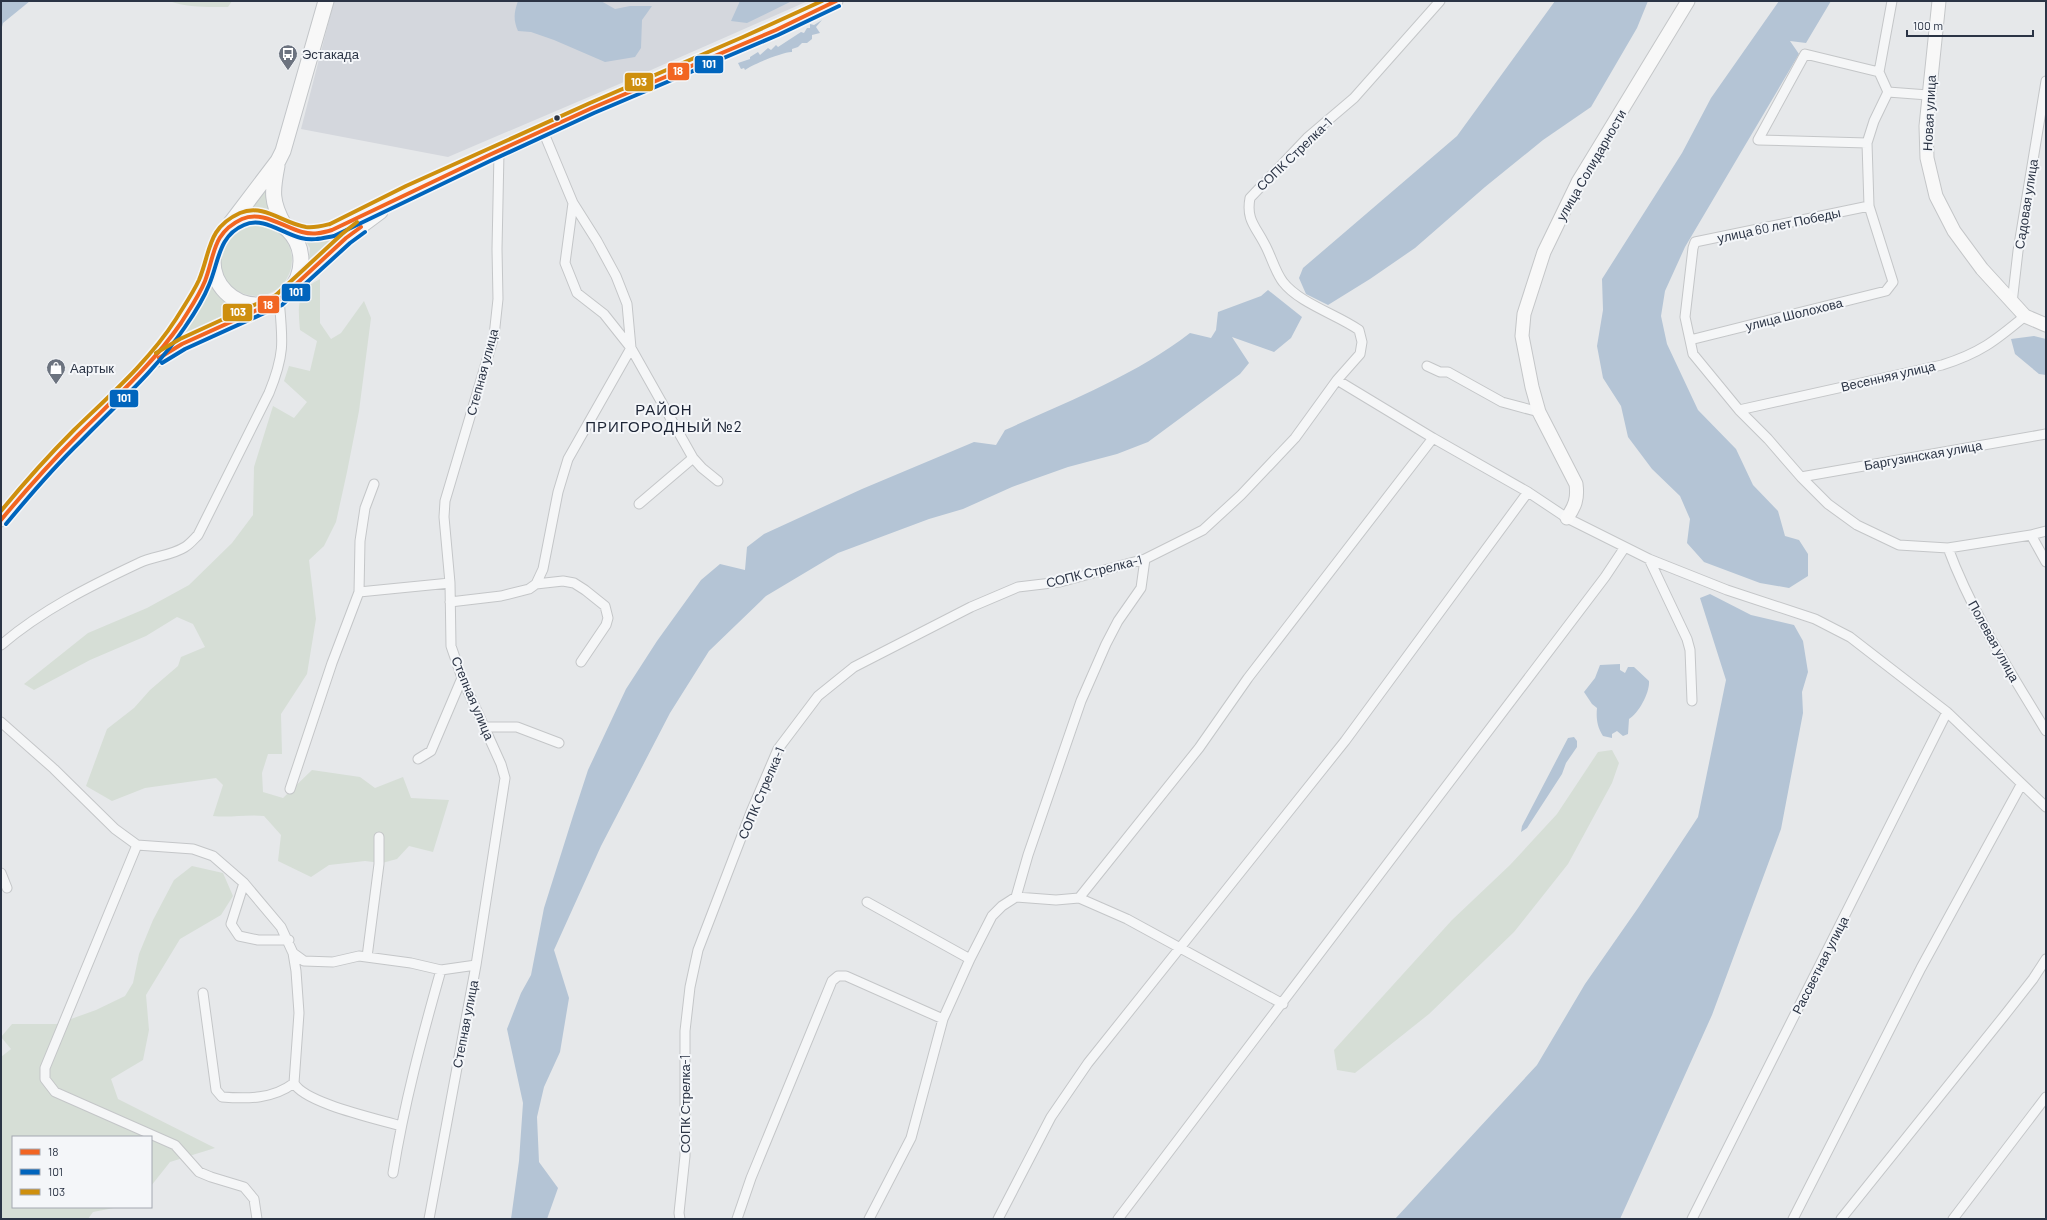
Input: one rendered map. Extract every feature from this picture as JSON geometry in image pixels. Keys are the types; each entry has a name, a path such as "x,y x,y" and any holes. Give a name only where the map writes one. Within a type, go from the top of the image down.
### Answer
{"main road":[{"path":"293,287 299,275 300,249 296,238 275,209 273,199 278,161 290,130 326,1"},
{"path":"228,227 241,220 256,217 269,218 298,233 321,234 543,131 836,1"},
{"name":"улица Солидарности","path":"1567,518 1576,505 1578,496 1576,484 1539,412 1532,387 1522,336 1524,314 1538,267 1555,227 1578,182 1688,1"},
{"name":"Новая улица","path":"1939,1 1928,95 1926,126 1927,158 1936,196 1954,231 1982,269 2012,304 2026,316 2046,325"},
{"path":"1,520 60,454 144,369 194,303 205,279 219,236 241,212 278,161"},
{"path":"144,369 182,344 275,302 346,238 404,195"},
{"path":"214,248 212,260 213,272 225,293 246,305 258,306 275,302"}],"street":[{"name":"СОПК Стрелка-1","path":"680,1219 679,1213 685,1156 686,1031 690,987 698,950 751,812 778,748 818,696 854,667 971,607 1018,587 1060,582 1145,559 1203,530 1241,495 1295,438 1337,380 1360,354 1362,342 1359,330 1303,299 1283,282 1264,243 1253,226 1248,211 1250,198 1306,138 1354,98 1440,1"},
{"path":"1888,92 1878,72 1892,1"},
{"path":"1867,143 1758,140 1805,54 1878,72"},
{"name":"Садовая улица","path":"2012,304 2018,251 2046,81"},
{"path":"1888,92 1928,95"},
{"path":"1869,206 1867,143 1874,121 1888,92"},
{"path":"536,584 543,569 558,492 568,459 631,348 627,304 616,276 597,241 573,203 543,131"},
{"name":"Степная улица","path":"428,1219 476,965 505,778 502,764 462,678 451,646 450,584 444,517 445,501 494,336 498,299 497,249 499,152"},
{"path":"573,203 565,263 577,293 604,314 631,348 693,458 702,468 718,481"},
{"name":"улица 60 лет Победы","path":"1690,340 1685,316 1693,248 1696,242 1869,206"},
{"name":"улица Шолохова","path":"1690,340 1886,291 1893,282 1869,206"},
{"path":"1,646 22,627 48,609 141,562 173,553 185,547 198,535 278,372 283,346 275,302"},
{"name":"Весенняя улица","path":"1739,410 1967,357 1994,342 2026,316"},
{"path":"1690,340 1693,354 1739,410 1828,504 1857,525 1899,545 1948,548 2031,535 2046,531"},
{"path":"1427,366 1440,372 1448,372 1502,402 1539,412"},
{"path":"1337,380 1433,438 1528,492 1567,518 1649,559 1727,590 1815,619 1850,637 1947,712 2021,785 2046,807"},
{"name":"Баргузинская улица","path":"1801,477 2046,434"},
{"path":"1078,898 1199,748 1248,678 1433,438"},
{"path":"639,504 693,458"},
{"path":"290,789 332,663 359,592 360,541 365,508 374,484"},
{"path":"998,1219 1051,1118 1088,1063 1345,741 1528,492"},
{"path":"2031,535 2046,562"},
{"path":"1118,1219 1283,1004 1600,584 1625,547"},
{"name":"Полевая улица","path":"1948,548 1959,578 1992,640 2046,730"},
{"path":"1016,897 1028,855 1081,700 1118,621 1141,588 1145,559"},
{"path":"1649,559 1687,639 1690,650 1692,701"},
{"path":"450,602 501,596 529,589 536,584 552,581 574,584 585,590 605,606 608,618 606,625 581,662"},
{"path":"359,592 450,584"},
{"path":"418,759 431,751 462,678"},
{"name":"Рассветная улица","path":"1692,1219 1947,712"},
{"path":"1,722 54,769 115,829 137,845 193,849 213,856 244,883 281,927 289,940 293,953 299,1013 294,1083 297,1090 323,1102 354,1113 401,1126"},
{"path":"484,728 517,727 559,743"},
{"path":"1793,1219 1921,968 2021,785"},
{"path":"367,957 379,864 378,837"},
{"path":"137,845 45,1068 45,1079 55,1092 175,1145 199,1172 244,1187 254,1199 257,1219"},
{"path":"1,873 7,888"},
{"path":"244,883 231,924 239,936 258,940 289,940"},
{"path":"869,1219 911,1138 943,1019 970,959 992,916 1002,906 1016,897 1056,900 1078,898 1127,919 1283,1004"},
{"path":"867,902 970,959"},
{"path":"293,953 304,961 333,962 354,957 367,957 411,963 441,970 476,965"},
{"path":"1841,1219 2004,1016 2033,979 2046,959"},
{"path":"393,1173 401,1126 418,1052 441,970"},
{"path":"737,1219 751,1178 832,981 838,976 846,976 943,1019"},
{"path":"203,993 216,1090 222,1097 253,1098 272,1095 286,1089 294,1083"},
{"path":"1953,1219 2046,1096"}],"shaded area":[{"path":"169,1 232,1 228,7 213,7 191,6"},
{"path":"334,1 808,1 448,157 301,129"},
{"path":"269,175 271,212 257,208 244,211"},
{"path":"361,222 309,259 310,248 305,240"},
{"path":"256,224 276,230 286,240 292,260 286,280 276,290 256,296 236,290 226,280 220,260 226,240 236,230"},
{"path":"208,273 218,291 248,309 168,347"},
{"path":"320,279 320,323 331,339 341,333 364,301 371,318 359,411 336,522 324,546 309,560 316,619 307,674 281,714 282,754 268,754 262,773 263,792 283,798 312,770 360,777 375,788 403,777 411,798 449,800 433,852 409,846 397,859 382,863 365,861 329,865 311,877 278,861 281,835 264,816 213,816 223,785 216,778 145,788 112,801 86,786 107,729 134,708 150,690 178,666 181,657 205,647 193,624 177,617 146,636 90,660 34,690 24,684 88,633 147,608 189,585 232,543 253,515 254,467 273,406 294,418 307,402 284,381 289,366 310,371 317,341 300,330 299,307 300,300 306,289"},
{"path":"1612,750 1619,763 1612,783 1568,864 1514,932 1429,1014 1355,1073 1337,1070 1334,1050 1452,920 1510,865 1557,814 1598,752"},
{"path":"192,866 223,873 233,896 221,915 180,939 146,995 149,1030 143,1060 111,1079 118,1099 215,1148 170,1162 152,1185 152,1136 12,1136 12,1208 114,1208 93,1212 88,1219 1,1219 1,1057 11,1049 1,1037 12,1024 57,1024 96,1010 125,996 133,983 139,954 153,920 174,880"}],"water":[{"path":"1,1 30,1 3,23 1,31"},
{"path":"518,1 601,1 615,9 630,6 652,6 642,20 641,48 635,57 605,62 554,40 531,32 518,31 515,23 515,16"},
{"path":"740,1 792,1 747,23 731,21"},
{"path":"1555,1 1648,1 1637,28 1591,107 1543,140 1485,187 1415,248 1370,279 1328,305 1306,294 1299,278 1303,268 1457,136"},
{"path":"1779,1 1831,1 1806,43 1790,41 1799,54 1685,247 1665,291 1661,316 1667,344 1698,410 1736,449 1753,485 1778,511 1785,536 1799,540 1808,554 1808,576 1789,588 1760,583 1704,562 1687,543 1690,519 1680,496 1652,469 1628,437 1621,406 1603,378 1597,346 1603,310 1602,279 1682,153 1711,98"},
{"path":"822,20 816,27 820,33 812,35 812,39 807,43 802,43 798,47 792,49 792,52 768,59 745,70 744,68 741,69 738,63 750,59 750,57 758,52 760,55 768,48 771,50 776,45 778,47 801,32 804,33 807,28 810,28 810,24 814,25"},
{"path":"1268,290 1302,317 1291,338 1274,352 1232,337 1249,363 1240,374 1148,442 1117,454 1068,467 1012,487 963,509 929,519 838,553 766,596 709,651 670,713 601,846 554,950 569,998 560,1052 544,1087 537,1117 539,1162 558,1188 547,1219 511,1219 519,1161 523,1103 507,1029 521,993 531,975 544,908 588,770 626,689 657,641 701,580 720,564 745,570 747,547 764,534 862,489 974,442 996,445 1005,430 1124,375 1169,348 1190,333 1211,338 1216,330 1218,312 1261,296"},
{"path":"2034,336 2046,339 2046,375 2039,374 2015,354 2011,339"},
{"path":"1710,594 1751,615 1794,625 1803,641 1808,672 1802,692 1803,713 1781,829 1712,1015 1620,1219 1395,1219 1537,1065 1585,984 1638,908 1698,817 1726,680 1700,598"},
{"path":"1620,664 1620,670 1625,673 1628,667 1634,667 1649,681 1649,686 1640,707 1629,719 1628,734 1623,736 1617,731 1612,734 1612,738 1603,736 1597,722 1597,708 1592,704 1584,692 1595,678 1600,665"},
{"path":"1574,737 1577,741 1577,747 1566,763 1562,774 1527,828 1521,832 1522,826 1568,738"}],"transit line":[{"name":"103","path":"1,511 27,480 74,430 154,349 176,319 197,285 212,241 221,226 229,219 240,213 257,211 266,212 306,227 330,224 406,186 822,1"},
{"name":"18","path":"1,520 48,466 132,381 170,338 203,287 216,246 225,231 232,225 242,219 257,217 272,220 306,233 317,233 332,230 592,108 776,30 836,1"},
{"name":"101","path":"6,524 52,471 136,386 174,343 201,301 209,285 220,250 235,230 244,225 258,223 266,224 305,239 318,239 334,236 594,113 778,35 839,6"},
{"name":"103","path":"156,353 180,339 276,295 357,222"},
{"name":"18","path":"159,358 182,344 279,300 346,238 361,227"},
{"name":"101","path":"162,363 185,349 282,305 350,243 365,232"}],"place":[{"name":"Эстакада","path":"288,71"},
{"name":"Аартык","path":"56,385"}],"district":[{"name":"РАЙОН ПРИГОРОДНЫЙ №2","path":"664,418"}]}
